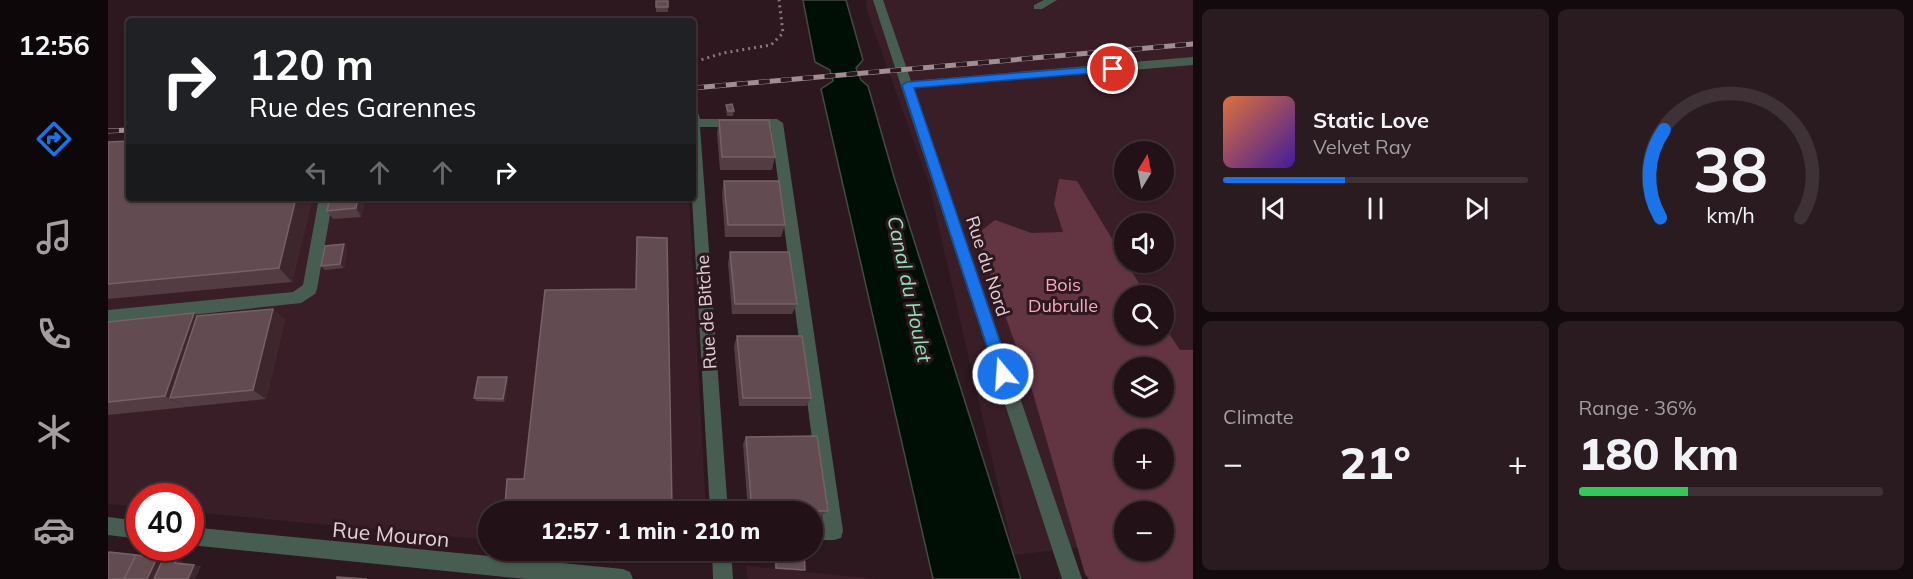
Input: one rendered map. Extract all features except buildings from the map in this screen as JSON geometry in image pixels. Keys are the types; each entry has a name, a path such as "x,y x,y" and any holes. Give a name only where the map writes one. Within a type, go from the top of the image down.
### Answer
{"street":[{"name":"Rue du Nord","path":"878,0 1072,579"},
{"path":"1038,7 1052,0"},
{"path":"907,85 1190,65"},
{"path":"696,123 777,123 834,531 823,531"},
{"name":"Rue de Bitche","path":"696,154 718,501"},
{"path":"108,317 296,298 310,289 325,201"},
{"path":"108,526 126,528"},
{"name":"Rue Mouron","path":"204,537 623,579"},
{"path":"722,561 723,579"}],"path":[{"path":"696,61 723,52 771,45 783,33 779,0"}],"shaded area":[{"path":"866,0 1193,0 1193,534 1174,520 1174,501 1114,501 1114,543 1014,555 929,184 867,11"},
{"path":"108,146 126,191 126,201 689,201 705,501 478,501 478,539 204,513 204,483 126,483 126,506 108,504"},
{"path":"746,566 877,579 748,579"}],"green space":[{"name":"Bois Dubrulle","path":"1059,179 1077,181 1114,242 1114,273 1133,273 1140,285 1114,285 1114,345 1174,345 1174,341 1180,350 1193,350 1193,579 1089,579 1085,574 1033,393 976,235 995,220 1031,233 1063,232 1054,204"}],"water":[{"name":"Canal du Houlet","path":"803,0 846,0 863,60 856,68 861,80 868,86 894,177 1021,579 933,579 821,89 833,81 830,70 815,62"}],"railway":[{"path":"696,88 1193,44"},
{"path":"108,131 126,130"}],"route":[{"path":"1003,374 907,85 1113,69"}]}
